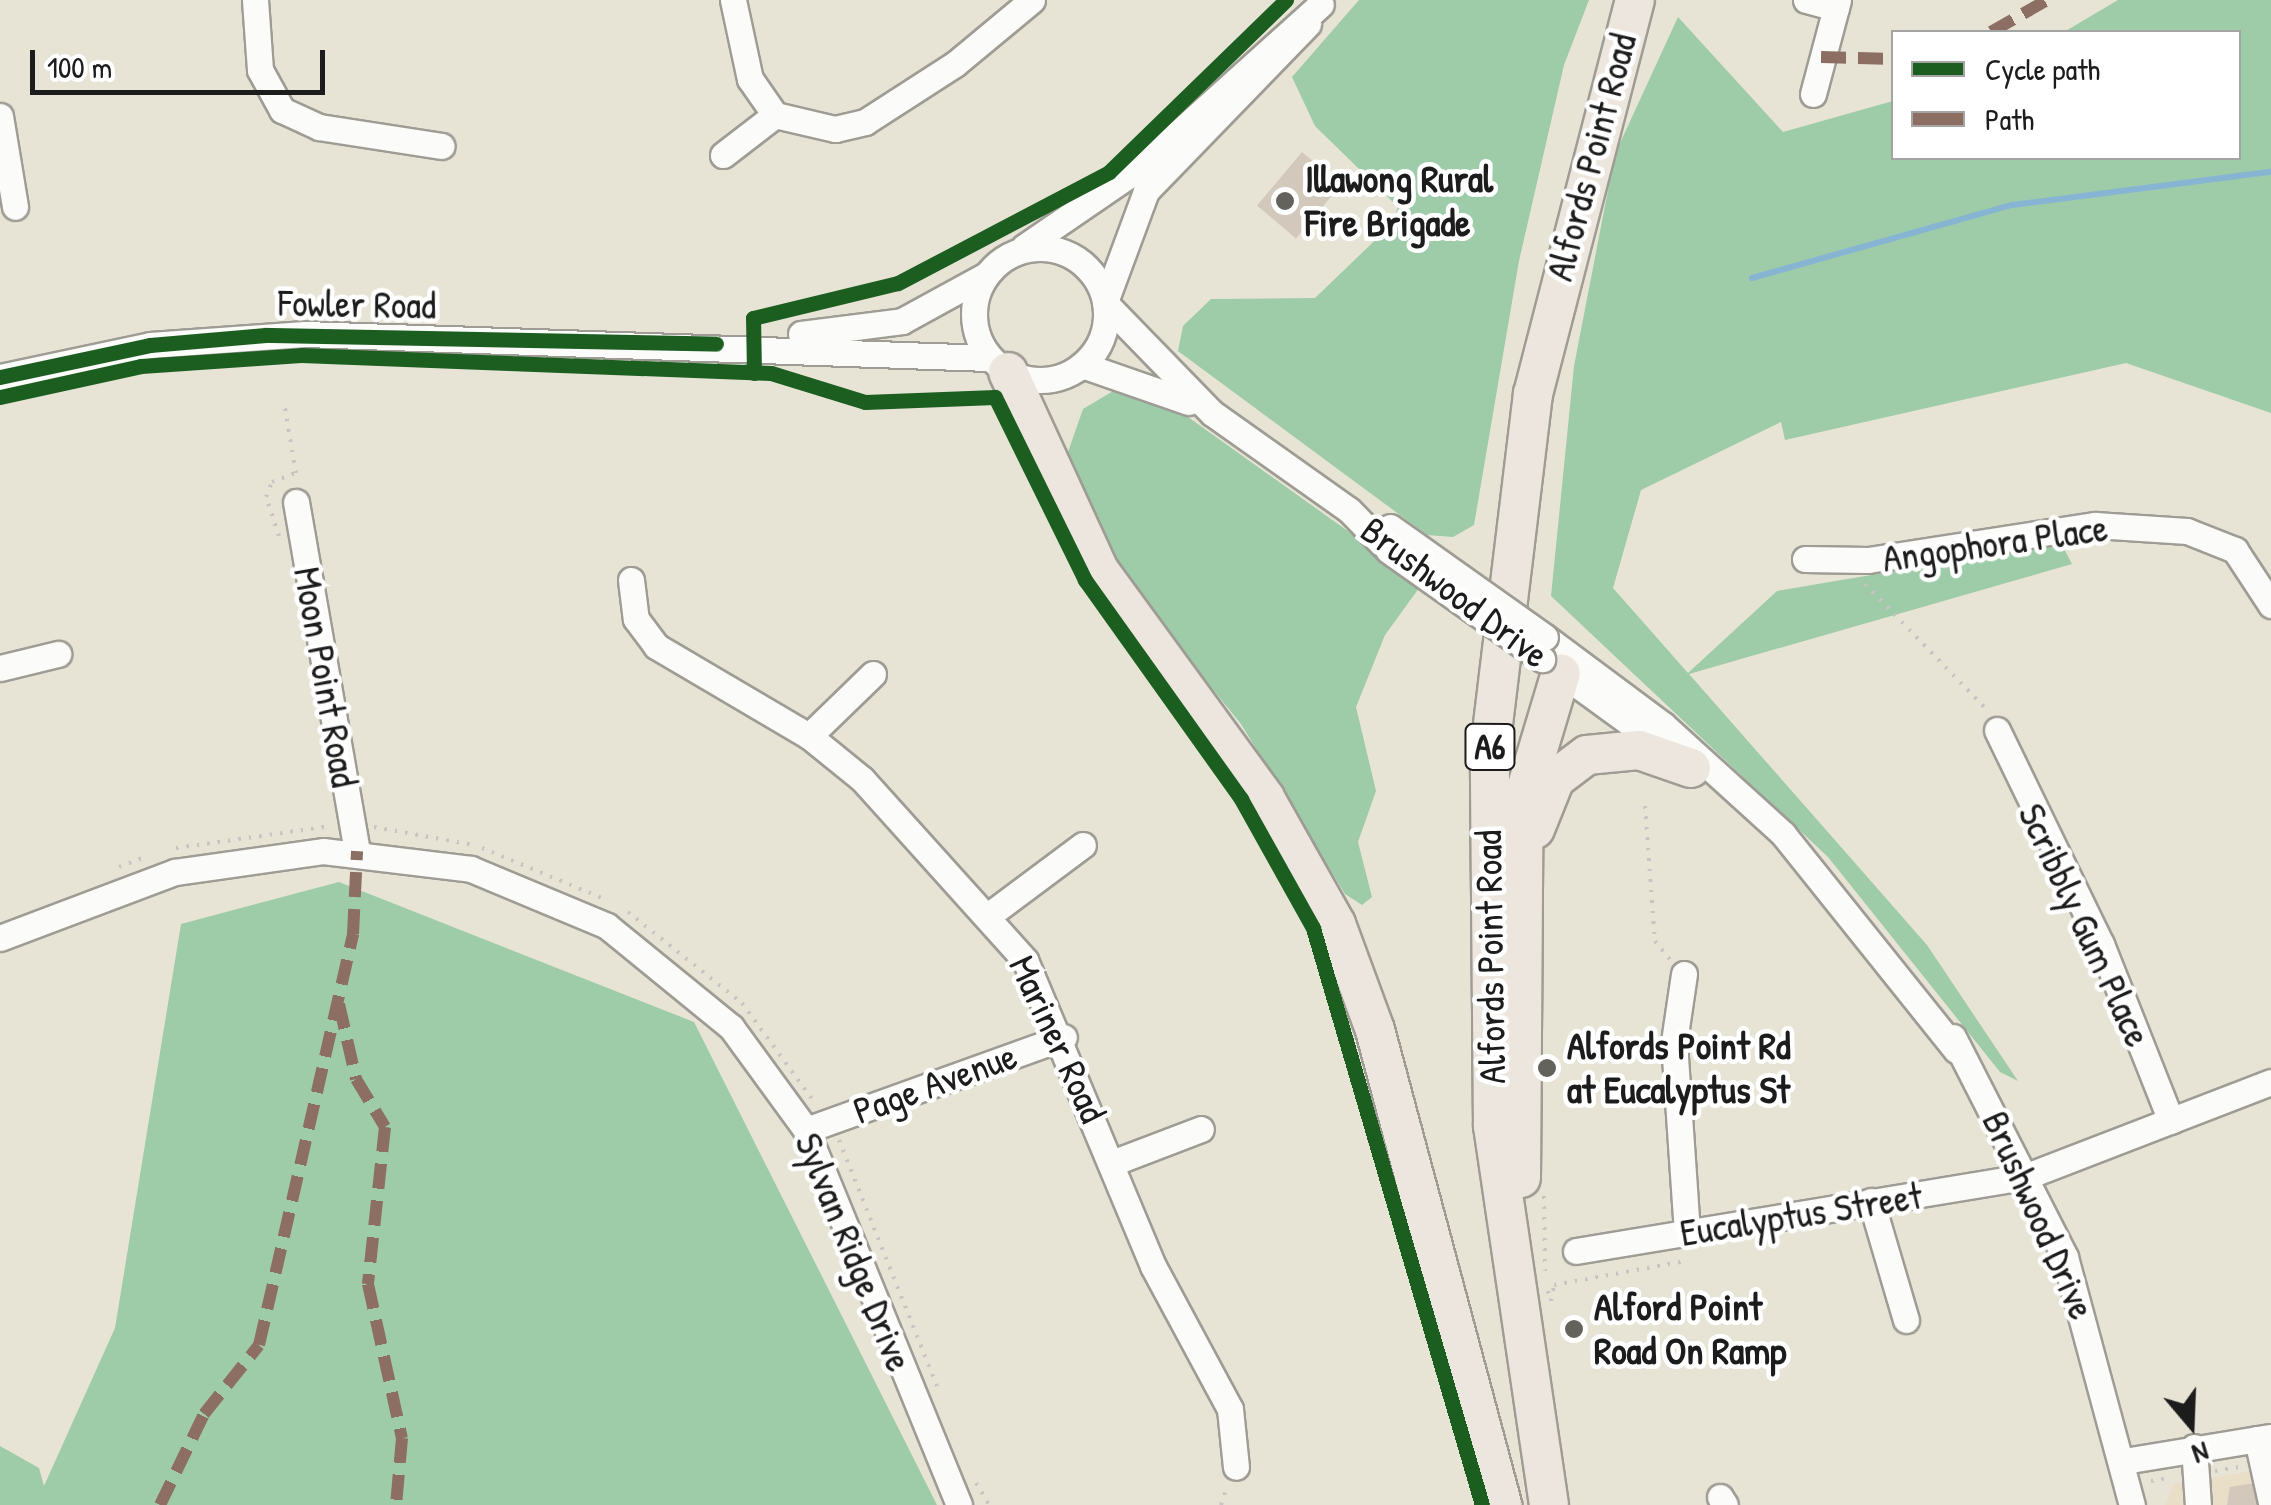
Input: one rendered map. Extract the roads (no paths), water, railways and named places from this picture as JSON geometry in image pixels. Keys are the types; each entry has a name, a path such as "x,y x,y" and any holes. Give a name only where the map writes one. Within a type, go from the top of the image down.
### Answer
{"highway":[{"name":"Alfords Point Road","path":"1523,1505 1472,1165 1468,766 1512,393 1613,0"},
{"name":"Alfords Point Road","path":"1548,1505 1493,1126 1490,748 1537,377 1635,0"},
{"path":"999,365 1099,570 1265,798 1336,924 1375,1030 1502,1505"},
{"path":"1551,653 1526,776 1522,1208 1564,1505"},
{"path":"1527,873 1540,805 1574,761 1625,748 1690,768"}],"street":[{"path":"255,0 260,70 282,110 318,127 442,146"},
{"path":"734,0 750,79 774,115 835,130 865,122 1032,0"},
{"path":"1806,0 1837,4 1813,94"},
{"path":"1324,2 1146,191 1106,303 1105,327 1082,365 1046,380 999,365 973,317 986,274 1138,169 1324,2"},
{"path":"722,155 774,115"},
{"path":"0,116 15,207"},
{"path":"1016,252 1048,248 1079,260 1106,303"},
{"name":"Fowler Road","path":"716,344 902,321 986,274"},
{"name":"Brushwood Drive","path":"1106,303 1212,413 1718,771 1905,980 1956,1050 2026,1176 2081,1300 2132,1505"},
{"name":"Fowler Road","path":"0,376 150,345 266,335 716,344 999,365"},
{"name":"Brushwood Drive","path":"1082,365 1212,413"},
{"name":"Moon Point Road","path":"296,502 354,839"},
{"name":"Angophora Place","path":"1804,559 1868,560 2095,525 2187,531 2235,550 2271,605"},
{"name":"Mariner Road","path":"631,580 636,619 656,646 809,736 989,915 1025,960 1064,1036 1153,1266 1230,1409 1236,1467"},
{"name":"Brushwood Drive","path":"1551,653 1818,879"},
{"path":"0,668 58,654"},
{"path":"809,736 874,674"},
{"name":"Scribbly Gum Place","path":"1998,730 2102,944 2172,1121"},
{"name":"Sylvan Ridge Drive","path":"0,938 175,872 354,839 471,868 607,926 732,1027 817,1126 959,1505"},
{"path":"989,915 1084,845"},
{"path":"1684,974 1674,1042 1687,1233"},
{"name":"Page Avenue","path":"817,1126 1064,1036"},
{"path":"2026,1176 2271,1082"},
{"path":"1112,1162 1201,1129"},
{"name":"Eucalyptus Street","path":"1576,1251 2026,1176"},
{"path":"1872,1201 1906,1320"},
{"path":"2124,1461 2194,1446 2264,1438 2271,1502"},
{"path":"2194,1446 2198,1505"}],"waterway":[{"path":"1752,278 2012,205 2271,172"}],"place":[{"name":"Illawong Rural Fire Brigade","path":"1285,201"},
{"name":"Alfords Point Rd at Eucalyptus St","path":"1547,1068"},
{"name":"Alford Point Road On Ramp","path":"1574,1329"}]}
